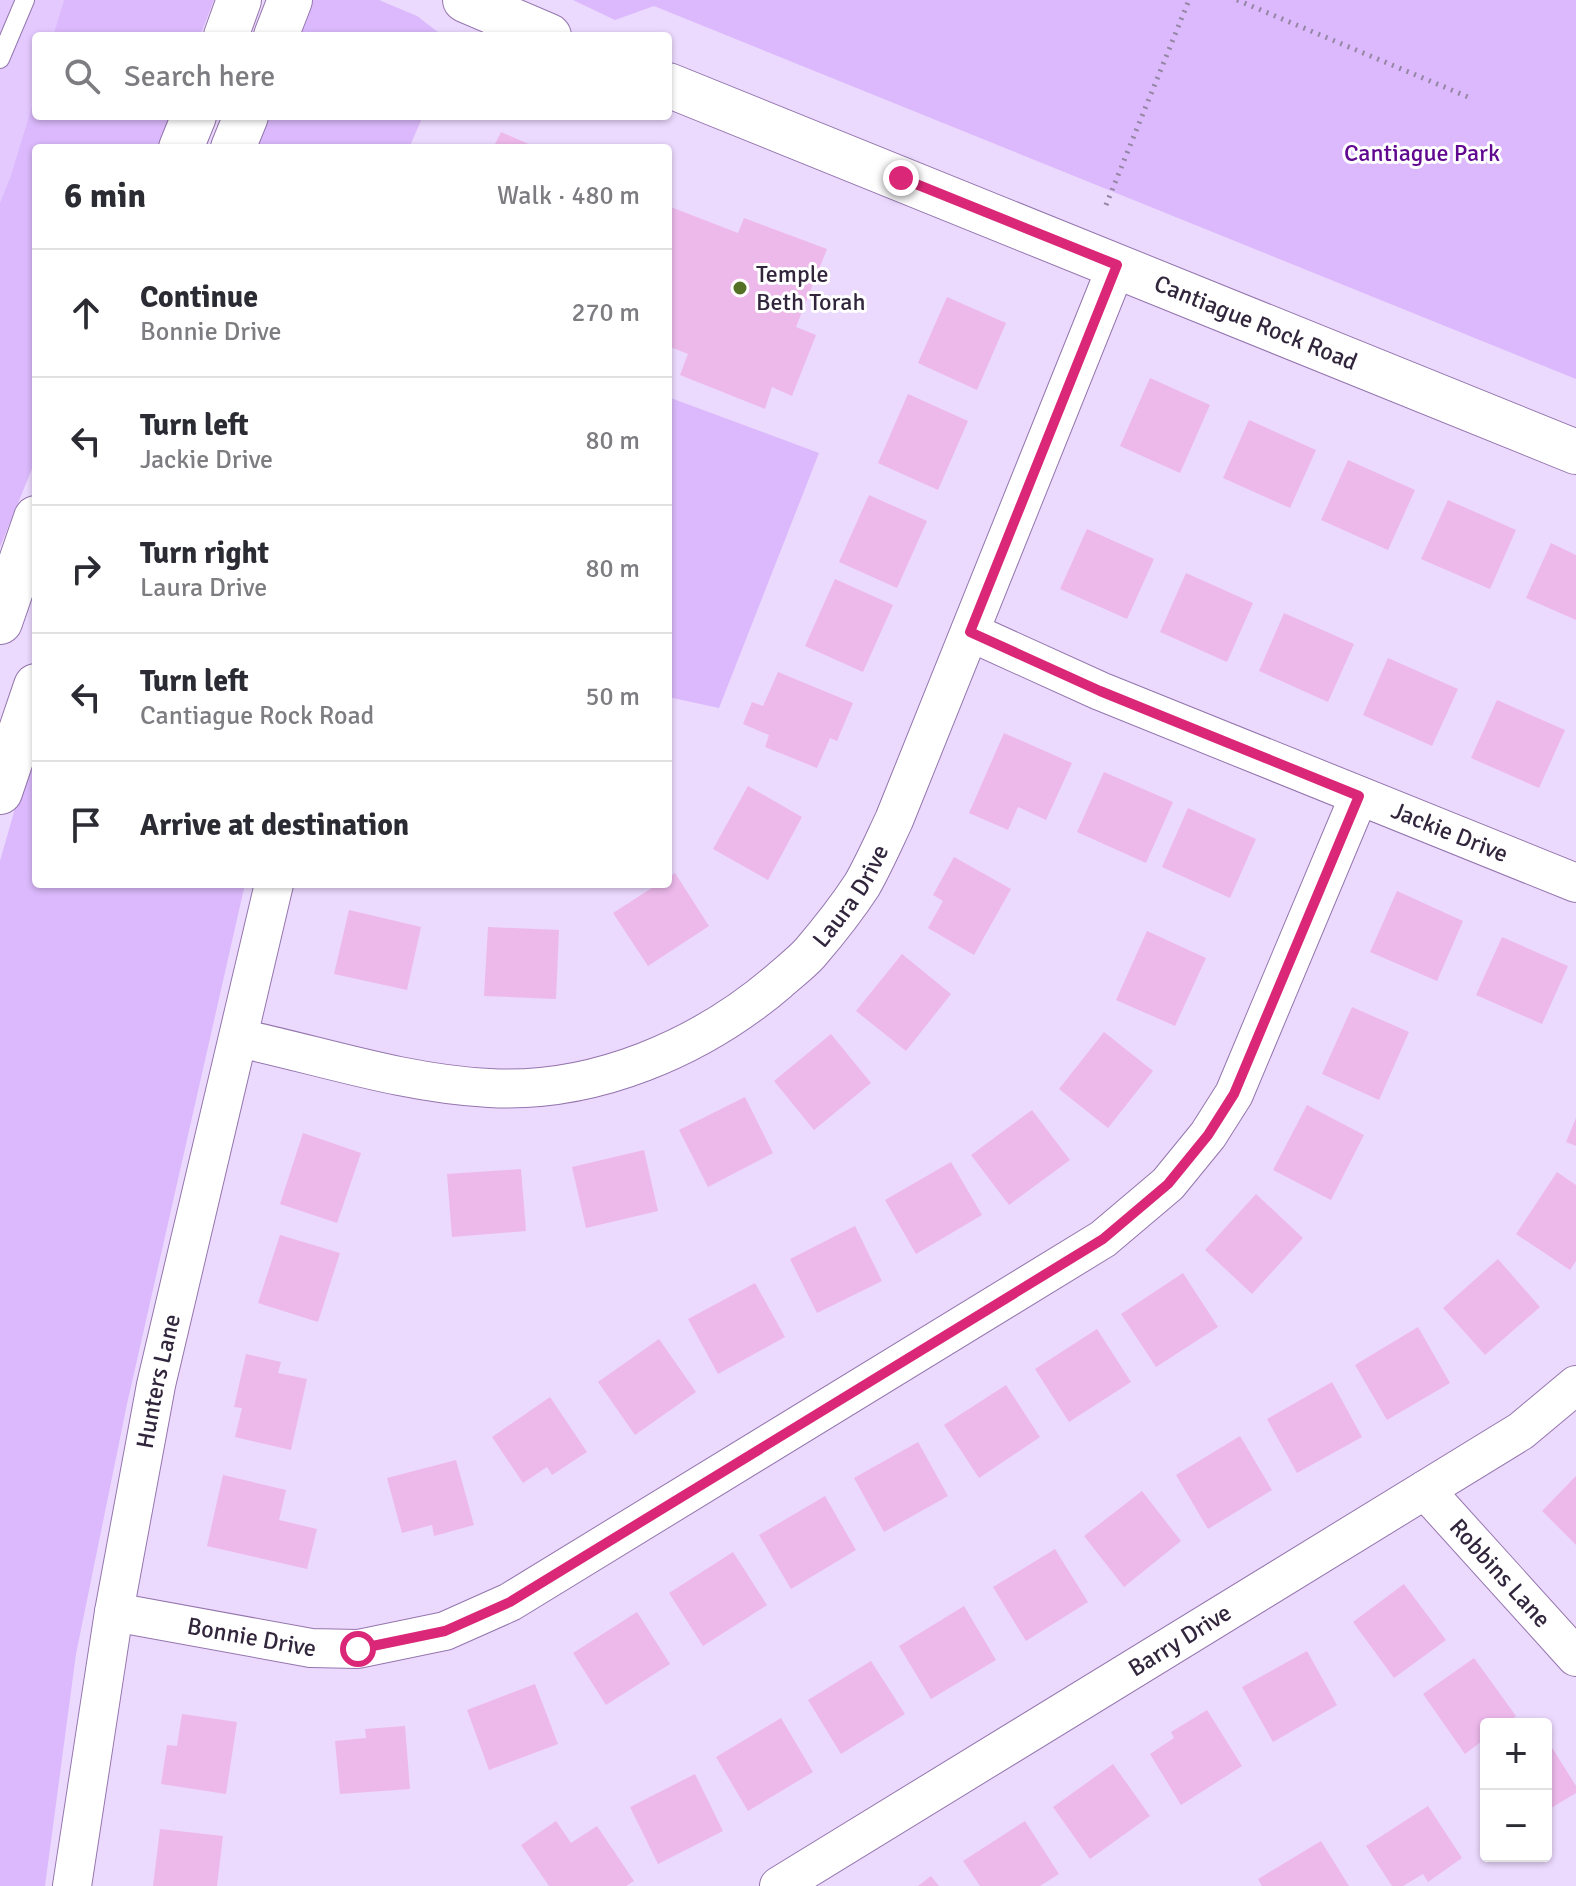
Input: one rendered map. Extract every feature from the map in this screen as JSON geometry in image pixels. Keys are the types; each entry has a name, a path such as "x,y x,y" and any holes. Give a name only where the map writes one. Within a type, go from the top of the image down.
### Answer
{"main road":[{"path":"227,32 239,0"},
{"path":"278,32 290,0"},
{"path":"465,0 540,32"},
{"name":"Cantiague Rock Road","path":"672,87 1576,452"},
{"path":"183,144 192,120"},
{"path":"235,144 244,120"},
{"path":"0,622 32,530"},
{"path":"0,792 32,698"}],"street":[{"name":"Laura Drive","path":"239,1038 421,1081 491,1089 553,1085 598,1076 661,1056 712,1031 750,1006 809,955 862,885 894,820 1117,265"},
{"name":"Jackie Drive","path":"970,632 1100,691 1576,883"},
{"name":"Bonnie Drive","path":"114,1612 311,1648 358,1649 445,1631 510,1602 1103,1239 1168,1184 1208,1135 1234,1094 1359,796"},
{"name":"Hunters Lane","path":"72,1886 114,1612 156,1385 273,888"},
{"name":"Barry Drive","path":"779,1886 1521,1431 1576,1385"},
{"name":"Robbins Lane","path":"1425,1490 1576,1657"}],"lane":[{"path":"0,59 25,0"}],"path":[{"path":"1106,205 1189,0"},
{"path":"1237,0 1473,99"}],"shaded area":[{"path":"0,0 64,0 54,32 32,32 32,106 0,203"}],"green space":[{"path":"64,0 214,0 202,32 54,32"},
{"path":"313,0 379,0 417,16 438,32 301,32"},
{"name":"Cantiague Park","path":"573,0 1576,0 1576,379 654,6 615,20"},
{"path":"32,106 32,120 168,120 160,144 32,144 32,469 0,547 0,203"},
{"path":"266,120 421,120 411,144 258,144"},
{"path":"672,398 819,453 719,708 672,698"},
{"path":"32,749 32,888 244,888 127,1404 76,1654 45,1886 0,1886 0,861"}],"building":[{"path":"501,132 529,144 495,144"},
{"name":"Temple Beth Torah","path":"672,208 738,233 744,218 827,249 796,327 816,335 792,396 772,387 765,409 680,375 688,354 672,348"},
{"path":"947,297 1006,323 977,390 918,363"},
{"path":"1150,378 1210,405 1180,473 1120,446"},
{"path":"908,394 968,421 938,490 878,463"},
{"path":"1249,420 1316,450 1290,508 1223,478"},
{"path":"1348,460 1415,490 1388,550 1321,520"},
{"path":"869,495 927,521 897,588 839,562"},
{"path":"1448,500 1516,530 1490,589 1421,559"},
{"path":"1087,529 1154,559 1127,619 1060,589"},
{"path":"1551,543 1576,555 1576,620 1526,598"},
{"path":"1186,573 1253,603 1227,662 1160,632"},
{"path":"835,579 893,605 863,672 805,646"},
{"path":"1284,613 1354,644 1328,702 1259,671"},
{"path":"1388,658 1458,689 1432,746 1363,715"},
{"path":"778,672 853,703 837,741 830,738 817,768 765,747 769,735 743,724 752,702 763,706"},
{"path":"1497,700 1565,730 1539,788 1471,758"},
{"path":"1004,733 1072,763 1046,820 1018,807 1008,830 969,813"},
{"path":"1104,772 1173,802 1146,863 1077,832"},
{"path":"748,786 802,817 768,880 713,849"},
{"path":"1188,808 1256,839 1230,898 1162,867"},
{"path":"954,857 1011,889 974,955 928,928 943,901 933,895"},
{"path":"675,873 709,926 648,966 613,913 652,888 672,888 672,875"},
{"path":"1397,891 1463,921 1437,981 1370,952"},
{"path":"349,910 421,927 407,990 334,974"},
{"path":"488,927 559,930 556,999 484,996"},
{"path":"1147,931 1206,958 1175,1026 1116,1000"},
{"path":"1502,937 1568,966 1542,1024 1476,995"},
{"path":"902,954 951,994 906,1051 856,1011"},
{"path":"1352,1007 1409,1032 1379,1100 1322,1074"},
{"path":"1104,1032 1153,1071 1108,1128 1059,1089"},
{"path":"831,1034 871,1083 814,1130 774,1081"},
{"path":"745,1097 773,1153 708,1187 679,1130"},
{"path":"1307,1105 1364,1135 1331,1200 1273,1170"},
{"path":"1032,1110 1070,1160 1009,1205 971,1155"},
{"path":"1576,1118 1576,1146 1566,1142"},
{"path":"303,1133 361,1153 337,1223 280,1204"},
{"path":"644,1150 658,1211 586,1228 572,1167"},
{"path":"951,1162 982,1215 916,1254 885,1200"},
{"path":"521,1169 526,1231 452,1237 447,1174"},
{"path":"1557,1172 1576,1185 1576,1261 1570,1270 1516,1234"},
{"path":"1256,1194 1303,1238 1252,1294 1205,1250"},
{"path":"855,1226 882,1281 817,1313 790,1259"},
{"path":"280,1235 340,1253 318,1322 258,1303"},
{"path":"1498,1259 1540,1307 1485,1355 1443,1308"},
{"path":"1183,1273 1218,1327 1156,1367 1121,1314"},
{"path":"755,1283 785,1337 718,1374 688,1319"},
{"path":"1418,1327 1450,1383 1387,1420 1355,1365"},
{"path":"1097,1329 1131,1382 1069,1422 1035,1369"},
{"path":"659,1339 696,1392 635,1435 598,1382"},
{"path":"246,1354 281,1362 278,1373 307,1379 291,1450 235,1437 242,1408 234,1407"},
{"path":"1332,1382 1362,1437 1297,1473 1267,1419"},
{"path":"1006,1385 1040,1437 979,1478 944,1425"},
{"path":"550,1397 587,1452 552,1475 547,1467 523,1483 492,1437"},
{"path":"1240,1436 1272,1490 1208,1529 1176,1475"},
{"path":"918,1442 948,1496 884,1532 854,1478"},
{"path":"456,1460 474,1525 434,1536 432,1525 402,1533 387,1478"},
{"path":"223,1475 286,1490 279,1520 317,1529 307,1569 207,1546"},
{"path":"1576,1476 1576,1545 1542,1511"},
{"path":"1142,1491 1181,1541 1124,1587 1084,1536"},
{"path":"825,1496 856,1550 791,1589 759,1535"},
{"path":"1055,1549 1088,1602 1026,1641 993,1587"},
{"path":"733,1552 767,1605 703,1646 669,1593"},
{"path":"1404,1584 1446,1640 1394,1678 1353,1622"},
{"path":"964,1606 996,1660 931,1699 899,1646"},
{"path":"637,1612 670,1664 606,1705 573,1653"},
{"path":"1307,1651 1337,1705 1273,1742 1242,1687"},
{"path":"1474,1658 1516,1716 1480,1718 1480,1743 1465,1754 1423,1694"},
{"path":"871,1661 905,1714 841,1754 808,1700"},
{"path":"535,1684 558,1744 489,1770 467,1710"},
{"path":"1207,1710 1242,1766 1181,1805 1150,1754 1174,1738 1171,1732"},
{"path":"182,1714 237,1722 226,1794 161,1784 167,1745 177,1746"},
{"path":"781,1718 813,1772 748,1811 716,1757"},
{"path":"405,1726 410,1789 340,1794 335,1741 366,1738 365,1729"},
{"path":"1552,1748 1576,1786 1576,1793 1552,1807"},
{"path":"1113,1764 1150,1816 1090,1859 1053,1807"},
{"path":"695,1774 723,1831 658,1864 630,1807"},
{"path":"1428,1806 1462,1858 1428,1882 1423,1874 1403,1886 1392,1886 1366,1846"},
{"path":"556,1821 571,1843 597,1826 634,1881 626,1886 549,1886 521,1845"},
{"path":"1025,1821 1059,1874 1040,1886 980,1886 963,1861"},
{"path":"160,1829 223,1836 217,1886 153,1886"},
{"path":"1321,1841 1349,1886 1262,1886 1258,1879"},
{"path":"931,1876 939,1886 918,1886"}],"place":[{"name":"Temple Beth Torah","path":"740,288"}],"route":[{"path":"358,1649 445,1631 510,1602 1103,1239 1168,1184 1208,1135 1234,1094 1359,796 1100,691 970,632 1117,265 901,178"}]}
